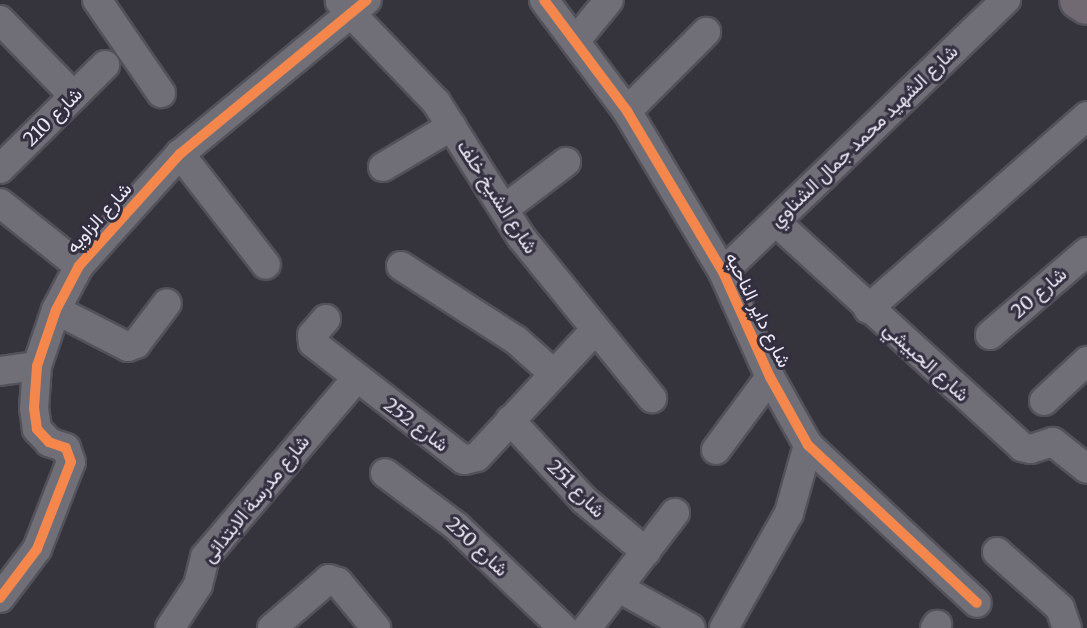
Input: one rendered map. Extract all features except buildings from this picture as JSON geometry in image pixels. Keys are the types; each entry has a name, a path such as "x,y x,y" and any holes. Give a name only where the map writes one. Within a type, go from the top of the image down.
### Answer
{"highway":[{"path":"1079,0 1087,5"}],"street":[{"path":"97,0 161,93"},
{"name":"شارع داير الناحيه","path":"544,0 577,39 628,111 723,272 770,377 808,446 977,603"},
{"path":"577,39 609,0"},
{"name":"شارع الشهيد محمد جمال الشناوي","path":"723,272 1006,0"},
{"name":"شارع الشيخ خلف","path":"353,4 452,126 504,209 594,331 652,398"},
{"name":"شارع الزاويه","path":"0,598 37,549 71,462 66,448 50,442 37,429 37,366 56,310 79,266 180,154 353,4"},
{"path":"0,20 74,96"},
{"path":"628,111 706,32"},
{"name":"شارع 210","path":"0,169 105,65"},
{"path":"868,309 1087,116"},
{"path":"383,167 452,126"},
{"path":"180,154 266,265"},
{"path":"504,209 566,162"},
{"path":"0,203 79,266"},
{"name":"شارع الحبيشي","path":"775,222 1022,447 1031,449 1053,442 1087,469"},
{"name":"شارع 20","path":"990,335 1087,252"},
{"path":"401,266 516,340 554,374"},
{"path":"56,310 131,347 167,303"},
{"name":"شارع 252","path":"326,318 312,341 356,379 464,460 477,457 594,331"},
{"path":"1044,401 1087,361"},
{"path":"0,371 37,366"},
{"path":"716,450 770,377"},
{"name":"شارع مدرسة الابتدائى","path":"170,628 198,585 205,557 356,379"},
{"name":"شارع 251","path":"510,421 584,500 646,552"},
{"path":"724,628 789,513 808,446"},
{"name":"شارع 250","path":"385,473 456,526 545,622"},
{"path":"587,628 675,513"},
{"path":"997,552 1060,608 1067,628"},
{"path":"272,628 329,579 338,582 376,628"},
{"path":"619,588 691,628"}],"cycle path":[{"path":"0,598 37,549 71,462 66,448 49,442 37,429 34,408 37,366 56,310 79,266 180,154 367,0"},
{"path":"544,0 627,111 723,272 770,377 808,445 977,603"}]}
